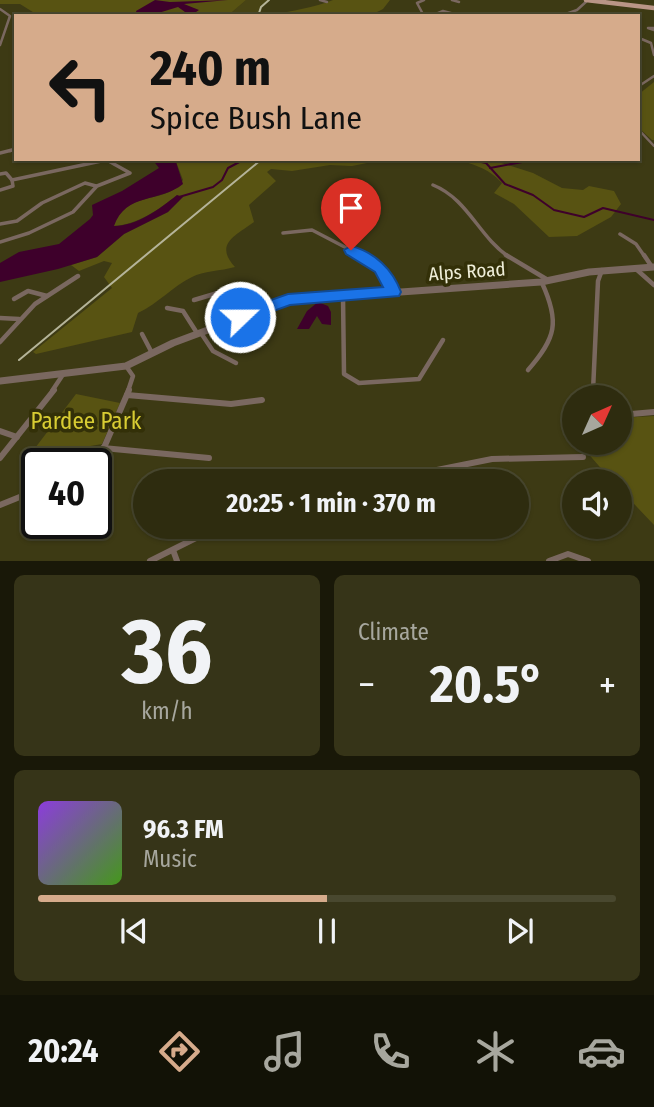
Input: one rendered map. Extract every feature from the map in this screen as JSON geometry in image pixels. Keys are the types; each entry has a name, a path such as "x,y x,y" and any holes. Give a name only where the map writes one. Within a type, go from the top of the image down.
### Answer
{"main road":[{"path":"589,0 654,8"}],"street":[{"path":"320,0 327,2"},
{"path":"423,14 417,4 424,0"},
{"path":"452,0 459,2"},
{"path":"566,14 577,10 589,0"},
{"path":"0,11 10,16 2,29 0,45"},
{"path":"436,14 443,11 456,14"},
{"path":"463,14 468,12"},
{"path":"640,38 651,43 654,55"},
{"path":"640,131 653,143"},
{"path":"12,180 97,161"},
{"path":"0,242 29,233 73,212 96,186 130,173 109,161"},
{"path":"0,174 6,173 13,186 0,190"},
{"path":"0,224 17,221 42,203 85,183 96,186"},
{"path":"433,184 449,191 501,251 529,265 545,281 554,319 550,346 528,370"},
{"path":"283,233 302,229 315,230 332,238 380,268 387,276 393,292"},
{"path":"620,234 636,244 653,267"},
{"name":"Alps Road","path":"126,366 198,333 288,300 545,281 602,270 653,267"},
{"path":"636,268 654,285"},
{"path":"594,385 598,281 602,270"},
{"path":"0,342 47,296 78,276"},
{"path":"14,299 28,291 47,296"},
{"path":"194,300 221,292 240,317"},
{"path":"343,295 344,374 359,383 419,379 443,340"},
{"path":"167,308 183,311 213,351 236,363"},
{"path":"0,318 20,320"},
{"path":"142,334 152,353"},
{"path":"0,381 126,366 133,379 103,448"},
{"path":"0,458 45,403 64,373"},
{"path":"127,395 231,404 262,400"},
{"path":"632,414 654,412"},
{"path":"0,431 18,437"},
{"path":"112,449 209,458"},
{"path":"442,469 492,459 583,457"},
{"path":"0,505 21,496"},
{"path":"150,561 195,539"},
{"path":"173,550 177,561"},
{"path":"549,561 568,552 588,561"}],"shaded area":[{"path":"155,0 228,0 184,4 199,10 193,14 178,14 185,12 178,7 155,14 137,14 136,11"},
{"path":"246,0 270,0 262,8 260,14 226,14"},
{"path":"154,161 176,161 183,184 164,194 135,203 119,215 114,226 139,220 177,195 183,197 168,212 124,234 97,257 0,282 0,263 19,252 59,244 90,219 93,215 92,205 122,191 159,168"},
{"path":"318,302 328,306 331,325 322,324 317,316 309,329 297,329 307,311"}],"green space":[{"path":"0,0 246,0 232,12 220,14 36,14 20,4 0,4"},
{"path":"333,0 390,0 383,9 373,14 280,14"},
{"path":"654,82 654,140 640,129 640,93"},
{"path":"176,161 377,161 292,171 271,169 267,172 276,181 249,205 254,222 234,236 227,246 226,252 235,267 201,273 185,281 138,313 132,332 36,354 33,352 112,288 104,277 112,263 104,261 79,271 71,265 97,257 124,234 168,212 177,195 156,211 113,226 128,206 167,193 183,180"},
{"path":"460,161 495,161 533,173 562,188 583,190 589,186 614,191 621,204 611,217 577,236 549,237 514,204 494,193 502,183 491,173"},
{"name":"Pardee Park","path":"76,394 120,403 102,444 79,448 35,448"},
{"path":"654,416 654,525 632,502 632,469 602,469 589,455 632,455 632,417"}],"waterway":[{"path":"179,197 213,187 222,180 228,168 241,161"},
{"path":"476,161 486,163 490,168"},
{"path":"490,168 527,161"},
{"path":"490,168 505,184 533,195 554,210 584,217 603,208 654,220"}],"tram line":[{"path":"259,14 261,7 269,0"},
{"path":"19,360 260,161"}],"route":[{"path":"240,317 275,303 300,298 393,292 387,276 380,268 351,250"}]}
